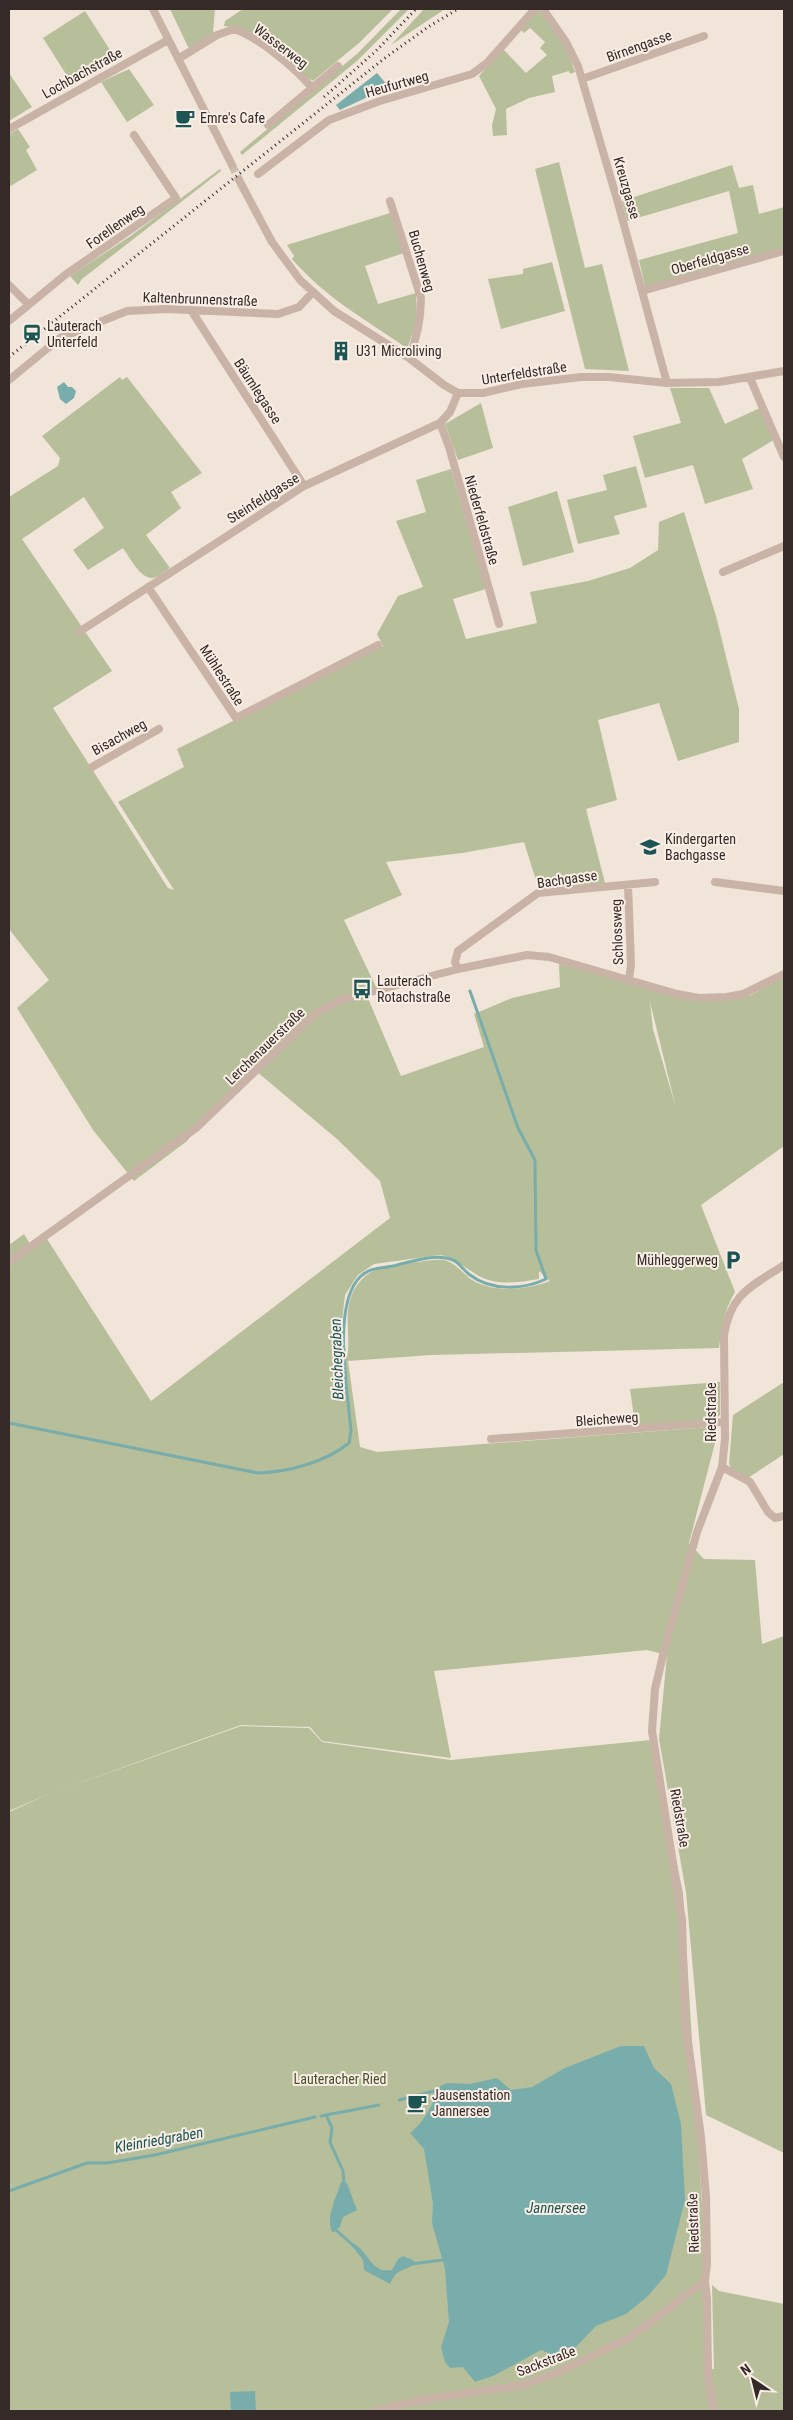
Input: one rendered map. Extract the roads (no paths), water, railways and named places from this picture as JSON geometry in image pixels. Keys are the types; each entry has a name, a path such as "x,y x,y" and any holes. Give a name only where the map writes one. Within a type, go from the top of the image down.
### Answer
{"street":[{"path":"153,9 232,165"},
{"name":"Heufurtweg","path":"258,174 329,120 380,101 472,74 487,63 535,9"},
{"name":"Kreuzgasse","path":"543,9 573,53 582,79 667,383"},
{"name":"Wasserweg","path":"178,58 218,35 234,29 252,38 285,63 312,88"},
{"name":"Birnengasse","path":"582,79 704,36"},
{"name":"Lochbachstraße","path":"9,128 168,40"},
{"name":"Wasserweg","path":"268,125 338,66"},
{"name":"Forellenweg","path":"9,321 65,275 176,198 134,135"},
{"path":"239,180 277,250 295,274 313,292 345,318 409,358 444,385 458,393 450,412 440,423"},
{"name":"Buchenweg","path":"390,201 421,298 421,313 416,342 409,358"},
{"name":"Oberfeldgasse","path":"642,291 784,251"},
{"path":"9,285 28,304"},
{"name":"Kaltenbrunnenstraße","path":"9,380 55,341 91,324 132,310 191,310 278,314 299,307 313,292"},
{"name":"Bäumlegasse","path":"191,310 304,486"},
{"name":"Unterfeldstraße","path":"458,393 483,393 522,384 581,377 610,377 667,383 719,382 784,371"},
{"path":"750,378 784,457"},
{"name":"Steinfeldgasse","path":"79,632 304,486 440,423"},
{"name":"Niederfeldstraße","path":"440,423 453,460 499,624"},
{"path":"722,572 784,546"},
{"name":"Mühlestraße","path":"148,587 236,718 378,645"},
{"name":"Bisachweg","path":"92,767 159,729"},
{"name":"Bachgasse","path":"458,969 455,962 458,951 538,893 655,882"},
{"path":"715,882 784,891"},
{"name":"Schlossweg","path":"628,885 631,965 629,979"},
{"name":"Lerchenauerstraße","path":"9,1262 196,1128 315,1014 340,1000 458,969 527,955 549,957 677,994 699,998 727,997 743,994 784,974"},
{"name":"Riedstraße","path":"714,2411 708,2378 705,2281 707,2264 706,2197 685,2020 682,1920 652,1731 655,1688 664,1651 697,1532 722,1467 724,1335 726,1322 742,1292 784,1265"},
{"name":"Bleicheweg","path":"491,1439 724,1422"},
{"path":"722,1467 750,1482 768,1512 775,1518 784,1516"},
{"name":"Sackstraße","path":"374,2411 427,2399 523,2385 561,2370 629,2338 705,2281"}],"water":[{"path":"377,73 389,87 340,110 336,105"},
{"path":"64,382 68,387 72,387 76,391 74,398 66,404 60,399 57,387"},
{"name":"Jannersee","path":"621,2046 644,2046 654,2068 671,2084 681,2124 685,2200 666,2275 647,2297 626,2314 596,2326 572,2351 553,2355 541,2350 495,2375 475,2382 463,2367 450,2368 445,2362 441,2347 449,2322 445,2269 432,2223 433,2204 424,2149 410,2133 428,2112 440,2086 447,2083 470,2084 497,2078 511,2090 532,2087 565,2068"},
{"path":"341,2182 347,2183 357,2210 343,2217 340,2227 333,2233 330,2222 331,2215"},
{"path":"353,2243 379,2269 392,2270 398,2259 403,2256 413,2260 415,2264 398,2273 390,2284 364,2270 363,2260 352,2246"},
{"path":"255,2391 256,2411 231,2411 230,2392"}],"waterway":[{"name":"Bleichegraben","path":"9,1423 258,1473 282,1471 306,1465 329,1456 349,1443 351,1431 345,1372 344,1327 346,1307 352,1289 361,1276 374,1269 439,1257 453,1260 468,1273 487,1284 517,1287 546,1279 536,1250 535,1160 518,1128 470,991"},
{"name":"Kleinriedgraben","path":"399,2100 438,2090"},
{"name":"Kleinriedgraben","path":"326,2115 379,2105"},
{"path":"321,2116 326,2115 332,2128 330,2142 343,2171 344,2182"},
{"name":"Kleinriedgraben","path":"9,2191 87,2163 107,2163 155,2155 315,2117"},
{"path":"337,2231 354,2246"},
{"path":"411,2264 442,2260"}],"tunnel":[{"path":"232,165 239,180"}],"railway":[{"path":"324,97 376,51 416,9"},
{"path":"9,357 385,58 428,27 458,9"}],"place":[{"name":"Emre's Cafe","path":"185,118"},
{"name":"Lauterach Unterfeld","path":"32,334"},
{"name":"U31 Microliving","path":"341,351"},
{"name":"Kindergarten Bachgasse","path":"650,847"},
{"name":"Lauterach Rotachstraße","path":"362,989"},
{"name":"Mühleggerweg","path":"733,1260"},
{"name":"Jausenstation Jannersee","path":"417,2103"}],"park label":[{"name":"Lauteracher Ried","path":"340,2079"}]}
